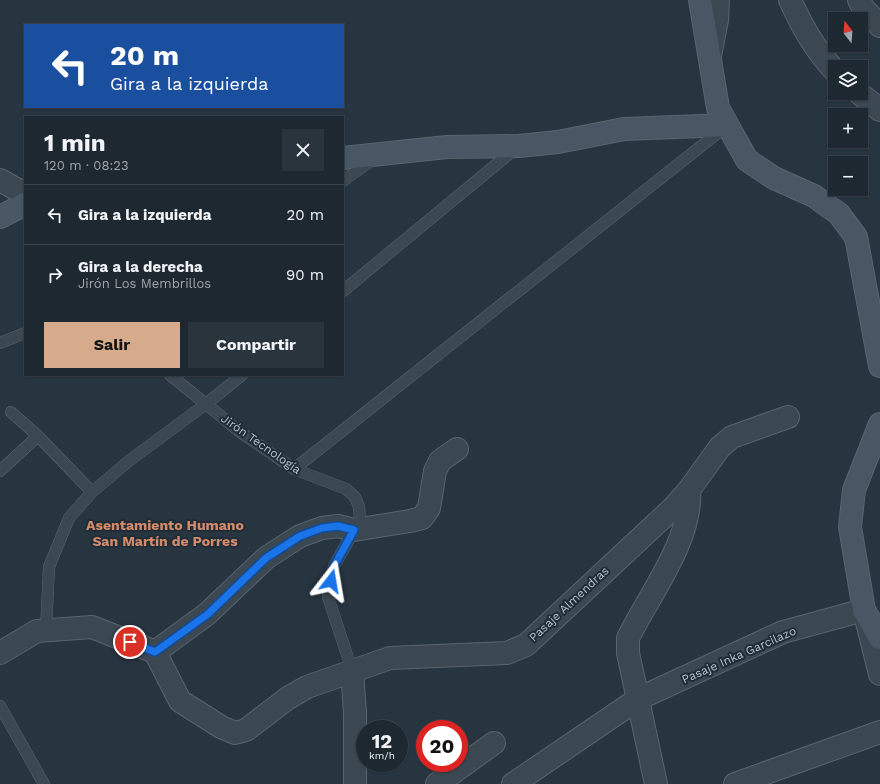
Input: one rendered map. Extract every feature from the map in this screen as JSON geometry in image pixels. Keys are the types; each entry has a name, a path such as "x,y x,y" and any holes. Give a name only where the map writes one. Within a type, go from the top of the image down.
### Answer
{"main road":[{"path":"700,0 718,108 747,160 774,178 814,196 839,214 856,237 880,366"},
{"path":"344,158 447,147 519,146 558,142 624,129 728,125"},
{"path":"0,217 24,205"},
{"path":"880,424 854,490 850,527 864,610 880,638"}],"street":[{"path":"709,60 717,20 718,0"},
{"path":"790,0 808,37 817,52 828,64"},
{"path":"859,0 863,8 880,26"},
{"path":"867,100 880,110"},
{"path":"0,180 24,193"},
{"name":"Pasaje Almendras","path":"352,670 390,658 507,653 526,645 689,490 720,448 732,437 788,417"},
{"path":"155,652 208,614 266,558 300,536 322,528 338,526 354,530 410,522 422,518 429,508 435,471 440,461 457,449"},
{"path":"656,784 628,653 628,638 681,542 690,505 689,490"},
{"path":"864,610 880,674"},
{"name":"Pasaje Inka Garcilazo","path":"513,784 638,699 783,632 864,610"},
{"path":"0,653 37,631 92,627 155,652 180,701 221,728 235,733 246,730 288,698 307,687 352,670 355,713 354,784"},
{"path":"735,784 880,732"},
{"path":"437,784 494,743"}],"lane":[{"path":"294,469 728,125"},
{"path":"344,290 519,146"},
{"path":"344,180 382,153"},
{"path":"0,343 24,333"},
{"name":"Jirón Tecnología","path":"171,376 240,432 294,469 346,489 355,497 359,507 360,520 334,566 328,597 352,670"},
{"path":"46,630 49,567 69,518 92,492 130,460 206,404 241,376"},
{"path":"11,412 38,436 92,492"},
{"path":"0,471 38,436"},
{"path":"0,706 44,784"}],"district":[{"name":"Asentamiento Humano San Martín de Porres","path":"165,534"}],"route":[{"path":"130,642 155,652 208,614 266,558 300,536 322,528 338,526 354,530 334,566 331,581"}]}
